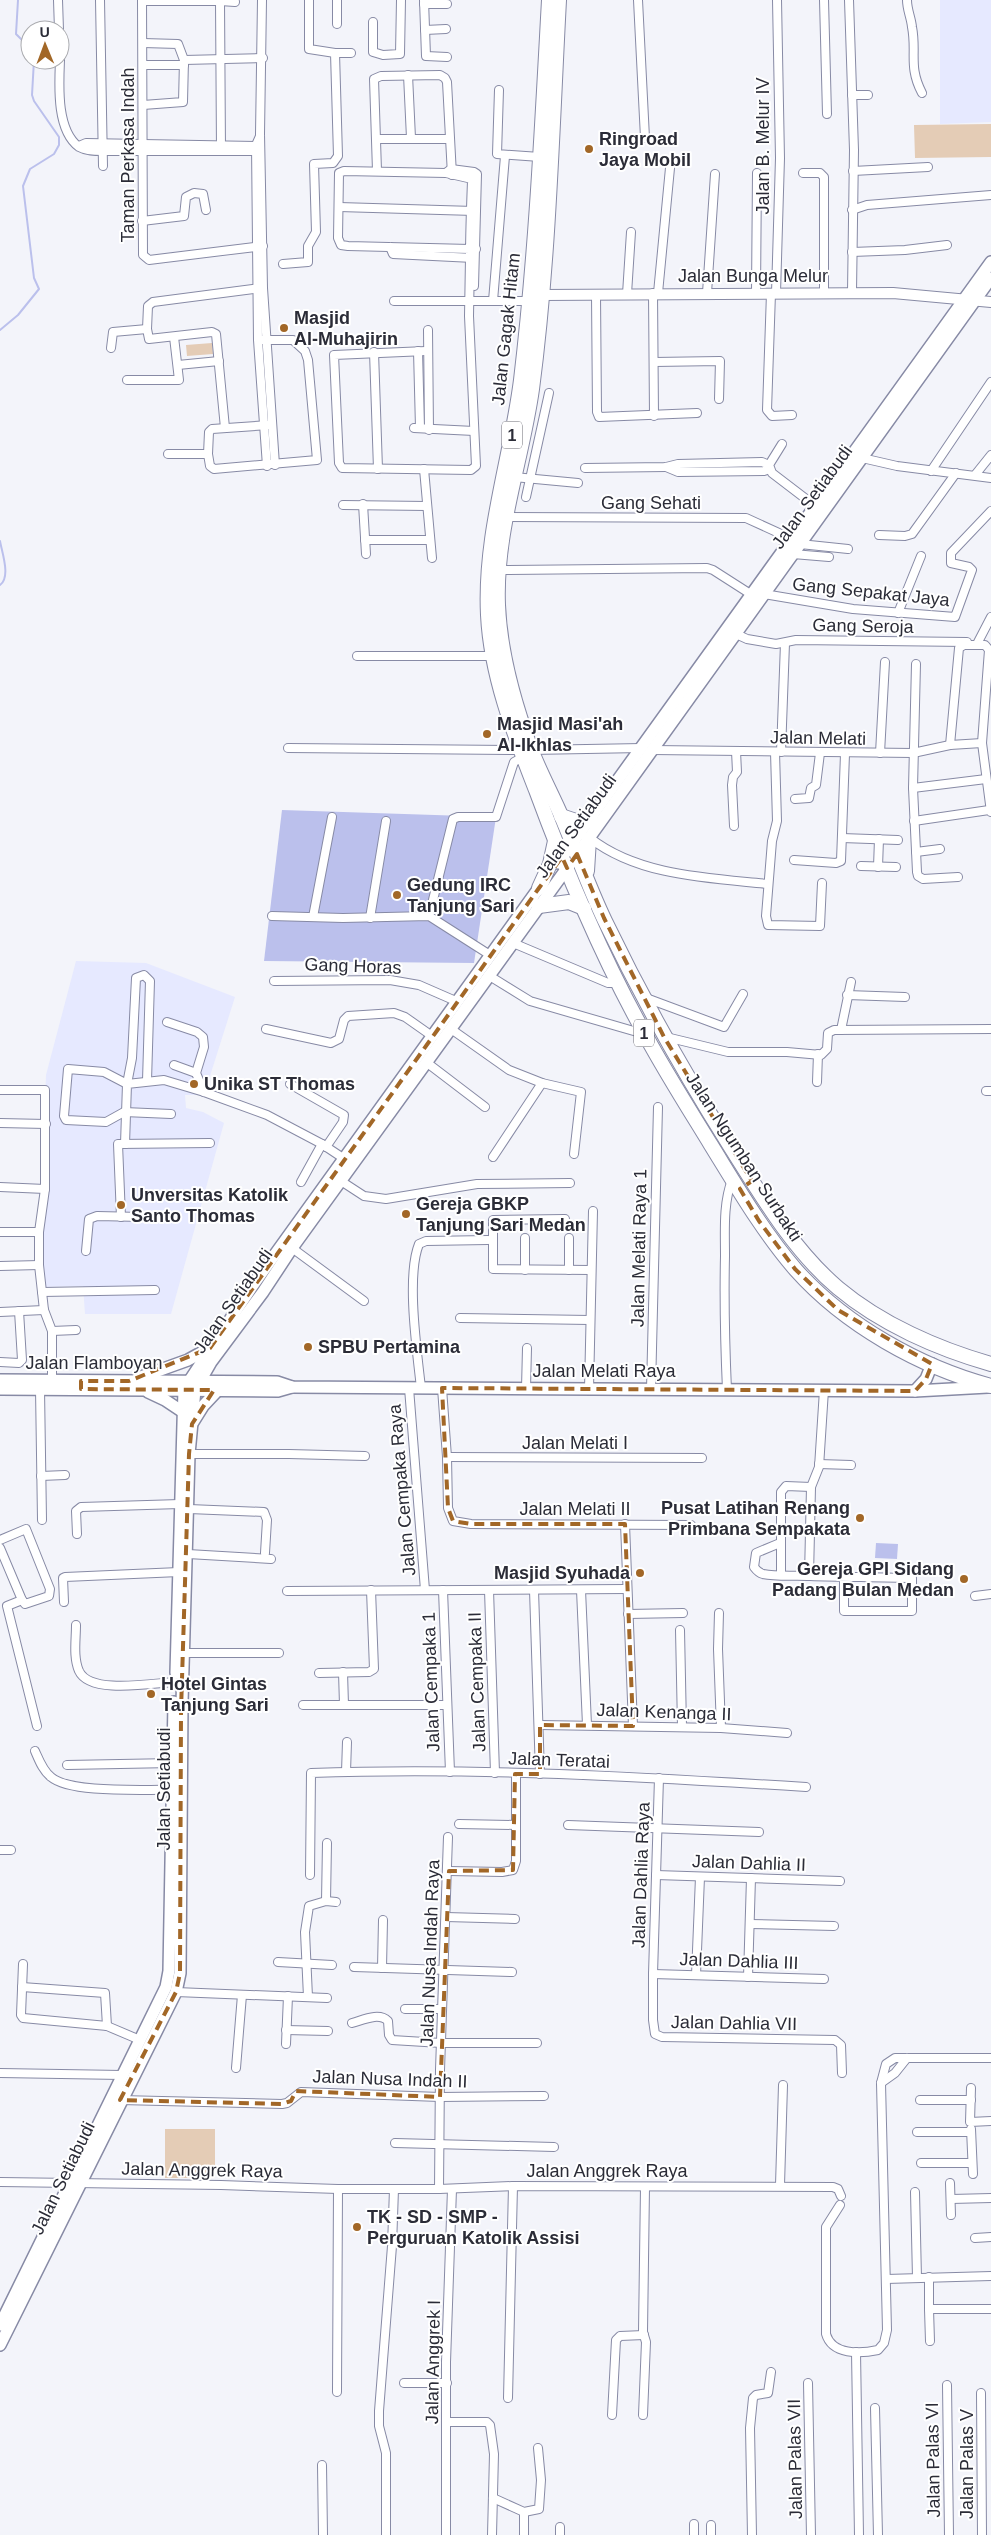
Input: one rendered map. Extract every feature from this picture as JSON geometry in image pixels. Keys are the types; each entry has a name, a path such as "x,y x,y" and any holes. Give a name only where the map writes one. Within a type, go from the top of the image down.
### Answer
{"highway":[{"name":"Jalan Gagak Hitam","path":"536,298 540,158 549,95 549,0"},
{"name":"Jalan Gagak Hitam","path":"558,0 549,95 536,298 514,478 505,517 499,570 498,603 504,655 525,752 561,816 575,849"},
{"name":"Jalan Gagak Hitam","path":"518,433 494,516 487,584 488,620 493,656 502,694 564,862"},
{"path":"561,816 576,821 591,820"},
{"path":"587,878 589,838"},
{"path":"539,888 550,864 555,841"},
{"name":"Jalan Ngumban Surbakti","path":"575,849 604,918 664,1037 752,1181 808,1258 839,1289 913,1334 953,1353 991,1364"},
{"name":"Jalan Ngumban Surbakti","path":"564,862 618,983 644,1034 736,1184 795,1269 823,1297 859,1324 932,1364 991,1387"},
{"path":"539,906 568,902 584,908"},
{"path":"736,1184 752,1181"}],"main road":[{"name":"Jalan Setiabudi","path":"814,505 862,458 970,299 991,262"},
{"name":"Jalan Setiabudi","path":"0,2344 122,2075 166,1986 169,1971 179,1572 192,1424 192,1385 211,1362 258,1289 349,1162 426,1062 447,1026 458,1002 490,955 539,888 575,849 591,820 647,749 711,661 752,595 796,541 814,505 970,299 991,278"},
{"name":"Jalan Setiabudi","path":"711,661 736,634 793,554 796,541"},
{"name":"Jalan Setiabudi","path":"575,849 589,838 647,749"},
{"name":"Jalan Setiabudi","path":"0,2324 176,1992 180,1973 182,1711 188,1554 184,1507 183,1412 192,1385 210,1348 292,1248 341,1181 349,1162 432,1036 447,1026 513,943 539,906 564,862"},
{"path":"129,1381 188,1360 210,1348"},
{"path":"192,1424 203,1406 222,1386 211,1362"},
{"path":"915,1391 926,1379 932,1364"},
{"name":"Jalan Flamboyan","path":"0,1380 52,1380 81,1385 141,1389 192,1385"},
{"name":"Jalan Flamboyan","path":"0,1390 40,1389 129,1381 192,1385"},
{"name":"Jalan Melati Raya","path":"192,1385 222,1386 277,1382 292,1387 915,1391 991,1387"},
{"path":"141,1389 165,1400 183,1412"}],"street":[{"path":"58,0 59,20"},
{"path":"100,0 103,166"},
{"path":"262,0 259,148 260,289 271,465"},
{"path":"309,0 310,49 335,54 351,53"},
{"path":"337,0 337,24"},
{"path":"373,22 373,52 383,55 400,54 401,0"},
{"path":"638,0 645,138"},
{"name":"Jalan B. Melur IV","path":"777,0 780,158 768,412 772,416 792,414"},
{"path":"824,0 827,114"},
{"path":"849,0 853,170 852,292"},
{"path":"907,0 908,16 913,28 913,72 922,93"},
{"path":"142,1 235,2"},
{"name":"Taman Perkasa Indah","path":"142,1 143,105 141,148 143,253 146,259 260,246"},
{"path":"220,1 221,148"},
{"path":"447,4 424,2 427,57 447,57"},
{"path":"425,30 446,29"},
{"path":"143,44 178,44 184,63 183,102 143,105"},
{"path":"282,264 308,262 308,246 316,232 314,164 333,162 338,156 335,54"},
{"path":"143,65 184,63 220,58 262,58"},
{"path":"60,70 59,98 70,135 79,146 86,143 102,147 119,148 259,148"},
{"path":"408,75 412,138"},
{"path":"377,171 374,79 381,76 440,75 445,78 449,172"},
{"path":"499,90 497,154 540,158"},
{"path":"852,95 868,95"},
{"path":"377,139 448,139"},
{"path":"493,301 504,156"},
{"path":"853,170 928,166"},
{"path":"654,416 656,293 670,168"},
{"path":"422,351 336,353 334,356 340,467 474,470 476,466 471,330 471,301 473,254 474,211 472,179 468,176 449,172 340,172 338,238 341,245 390,247 393,254 473,254"},
{"path":"803,173 820,174 824,177 824,292"},
{"path":"707,293 715,174"},
{"path":"756,293 757,174"},
{"path":"142,221 184,216 186,197 194,193 203,194 206,210"},
{"path":"852,210 867,205 991,195"},
{"path":"339,207 474,211"},
{"path":"628,294 631,232"},
{"path":"852,252 905,250 947,245"},
{"path":"225,428 219,361 214,333 150,339 147,329 147,314 151,302 260,289"},
{"name":"Jalan Bunga Melur","path":"394,301 493,301 656,293 852,292 991,302"},
{"path":"596,295 597,412 599,417 697,413"},
{"path":"111,348 113,332 147,329"},
{"path":"428,330 422,351 417,428 474,431"},
{"path":"127,380 177,381 180,378 174,337"},
{"path":"262,340 293,340 305,351 308,360 318,457 313,462 214,469 210,466 208,454 210,431 268,425"},
{"path":"422,351 429,430"},
{"path":"374,352 378,468"},
{"path":"178,365 219,361"},
{"path":"654,362 720,361 719,399"},
{"path":"931,471 991,382"},
{"path":"526,497 549,393"},
{"path":"518,433 540,436"},
{"path":"770,467 782,444"},
{"path":"168,454 208,454"},
{"path":"976,476 991,455"},
{"path":"862,458 897,466 991,478"},
{"path":"585,468 666,467 678,464 762,462 770,467 772,474 814,505"},
{"path":"424,469 432,558"},
{"path":"879,535 905,536 912,534 956,473"},
{"path":"514,478 578,483"},
{"path":"363,504 366,554"},
{"path":"343,505 428,506"},
{"name":"Gang Sepakat Jaya","path":"764,594 853,608 955,617 972,572 969,567 951,563 951,553 991,511"},
{"name":"Gang Sehati","path":"505,517 746,518 755,520 796,541"},
{"path":"365,540 430,540"},
{"path":"796,541 848,549"},
{"path":"793,554 829,557"},
{"path":"898,613 921,556"},
{"path":"499,570 707,568 714,570 752,595"},
{"path":"978,642 991,618"},
{"name":"Gang Seroja","path":"736,634 762,642 785,643 796,640 991,642"},
{"path":"785,643 778,752 777,821 772,841 768,884 766,916 768,925 814,927 821,924 822,883"},
{"path":"914,821 990,811 982,743 988,722 988,647 960,646 950,745"},
{"path":"357,656 493,656"},
{"path":"880,753 885,662"},
{"path":"916,664 916,723 912,753 912,788 918,876 923,879 958,877"},
{"name":"Jalan Melati","path":"288,748 525,752 647,749 845,754 912,753 950,745 982,743"},
{"path":"734,826 732,785 736,772 736,751"},
{"path":"430,916 452,819 458,817 496,817 514,762 525,752"},
{"path":"795,799 809,798 811,788 816,785 820,753"},
{"path":"794,860 839,863 842,860 845,754"},
{"path":"912,788 986,779"},
{"path":"313,917 332,816"},
{"path":"370,918 386,821"},
{"path":"589,838 606,850 638,864 700,876 768,884"},
{"path":"842,838 898,840"},
{"path":"878,867 879,839"},
{"path":"916,852 940,849"},
{"path":"861,866 896,867"},
{"path":"272,916 370,918 430,916 490,955"},
{"path":"513,943 608,983 618,983"},
{"path":"125,1144 124,1112 132,1058 136,978 144,975 150,981 147,1081"},
{"path":"488,975 530,1001 644,1034"},
{"name":"Gang Horas","path":"274,981 390,980 419,985 458,1002"},
{"path":"841,1030 851,982"},
{"path":"644,997 724,1027 743,994"},
{"path":"847,995 905,997"},
{"path":"266,1029 331,1043 339,1039 344,1020 348,1016 394,1014 405,1017 432,1036"},
{"path":"167,1022 196,1032 203,1037 204,1048 196,1073 204,1092"},
{"path":"447,1026 509,1070 542,1083 582,1092 574,1154"},
{"path":"664,1037 728,1052 818,1054 826,1051 827,1036 830,1031 991,1029"},
{"path":"817,1082 818,1054"},
{"path":"426,1062 485,1107"},
{"path":"174,1065 196,1073"},
{"path":"171,1114 124,1112 106,1122 66,1120 63,1114 66,1072 69,1069 104,1072 127,1084 164,1080 204,1092 267,1115 324,1145 349,1162"},
{"path":"493,1157 542,1083"},
{"path":"290,1084 344,1115 343,1122 324,1145 301,1182"},
{"path":"0,1090 45,1090 45,1189 39,1232 39,1264 44,1310 52,1331 52,1380"},
{"name":"Jalan Melati Raya 1","path":"651,1389 658,1107"},
{"path":"0,1123 46,1124"},
{"path":"121,1216 118,1146 125,1144 210,1143"},
{"path":"341,1181 364,1196 386,1199 477,1184 570,1183"},
{"path":"727,1390 724,1338 725,1225 728,1193 736,1184"},
{"path":"0,1187 45,1189"},
{"path":"588,1389 593,1211"},
{"path":"86,1251 89,1219 97,1216 142,1216"},
{"path":"565,1219 493,1220 494,1269 591,1270"},
{"path":"0,1232 39,1232"},
{"path":"525,1238 525,1270"},
{"path":"569,1238 569,1270"},
{"name":"Jalan Cempaka Raya","path":"425,1590 415,1388 414,1267 419,1244 426,1241 488,1240"},
{"path":"292,1248 364,1301"},
{"path":"0,1266 39,1264"},
{"path":"42,1292 155,1290"},
{"path":"0,1312 44,1310"},
{"path":"0,1362 19,1363 22,1360 19,1311"},
{"path":"460,1318 590,1320"},
{"path":"52,1331 76,1330"},
{"path":"526,1388 527,1348"},
{"path":"442,1388 447,1457"},
{"path":"40,1389 42,1520"},
{"path":"809,1576 811,1487 814,1484 819,1464 824,1390"},
{"path":"189,1454 366,1456"},
{"name":"Jalan Melati I","path":"447,1457 702,1458"},
{"name":"Jalan Melati II","path":"447,1457 448,1508 453,1521 471,1524 691,1525"},
{"path":"819,1464 851,1465"},
{"path":"41,1476 65,1475"},
{"path":"781,1575 781,1492 783,1488 811,1487"},
{"path":"77,1534 76,1511 81,1507 184,1507 264,1512 267,1515 268,1556 188,1554"},
{"path":"625,1524 633,1726"},
{"path":"0,1540 26,1529 50,1589 49,1596 25,1604 0,1548"},
{"path":"780,1542 756,1553 754,1568 758,1572 781,1575 844,1576 912,1578 912,1611 844,1611 844,1576"},
{"path":"64,1602 63,1578 66,1577 179,1572"},
{"path":"319,1672 369,1672 374,1669 371,1590"},
{"name":"Jalan Cempaka 1","path":"443,1590 450,1772"},
{"name":"Jalan Cempaka II","path":"489,1590 495,1773"},
{"path":"534,1590 540,1725 540,1774"},
{"path":"581,1590 587,1725"},
{"path":"287,1591 627,1590"},
{"path":"975,1596 991,1594"},
{"path":"22,1600 6,1606 37,1726"},
{"path":"628,1614 684,1613"},
{"path":"719,1613 718,1649 721,1728"},
{"path":"76,1625 76,1660 82,1676 100,1685 116,1686 175,1682"},
{"path":"680,1630 682,1727"},
{"path":"184,1653 280,1654"},
{"path":"343,1672 344,1704"},
{"path":"303,1705 446,1705"},
{"name":"Jalan Kenanga II","path":"540,1725 721,1728 787,1733"},
{"path":"346,1772 347,1742"},
{"path":"35,1751 46,1772 60,1783 103,1789 173,1790"},
{"path":"67,1765 173,1763"},
{"name":"Jalan Teratai","path":"310,1875 311,1773 450,1772 540,1774 806,1786"},
{"path":"449,1871 502,1872 513,1870 516,1861 516,1774"},
{"name":"Jalan Dahlia Raya","path":"654,1974 659,1778"},
{"path":"459,1824 516,1825"},
{"path":"568,1825 759,1832"},
{"name":"Jalan Nusa Indah Raya","path":"439,2190 442,2009 449,1871 448,1837"},
{"path":"326,1901 327,1843"},
{"path":"0,1850 11,1850"},
{"name":"Jalan Dahlia II","path":"656,1875 840,1881"},
{"path":"696,1975 700,1876"},
{"path":"748,1977 751,1878"},
{"path":"308,1997 305,1932 309,1906 326,1901 336,1902"},
{"path":"446,1917 515,1919"},
{"path":"382,1968 383,1920"},
{"path":"750,1924 834,1926"},
{"path":"278,1962 332,1965"},
{"path":"23,1964 21,2015 23,2018 107,2026 140,2040"},
{"path":"354,1966 512,1972"},
{"name":"Jalan Dahlia III","path":"654,1974 824,1979"},
{"name":"Jalan Dahlia VII","path":"654,1974 653,2028 658,2036 835,2040 841,2045 842,2073"},
{"path":"22,1987 105,1993 107,2026"},
{"path":"176,1992 327,1998"},
{"path":"236,2068 242,1995"},
{"path":"286,2044 288,1996"},
{"path":"405,2009 442,2009"},
{"path":"352,2023 383,2017 388,2021 389,2035 392,2040 441,2043 537,2043"},
{"path":"286,2030 328,2031"},
{"path":"881,2083 895,2073 907,2058"},
{"path":"840,2205 826,2227 826,2334 828,2340 838,2349 856,2352 878,2350 886,2336 881,2083 888,2061 907,2058 991,2058"},
{"path":"0,2073 122,2075"},
{"path":"780,2185 783,2086"},
{"path":"971,2088 970,2122 973,2174"},
{"name":"Jalan Nusa Indah II","path":"120,2100 282,2104 287,2103 301,2092 440,2097 544,2096"},
{"path":"920,2100 971,2100"},
{"path":"970,2122 991,2122"},
{"path":"916,2132 971,2132"},
{"path":"395,2143 554,2147"},
{"path":"921,2163 972,2162"},
{"name":"Jalan Anggrek Raya","path":"0,2182 439,2190 513,2186 780,2185 837,2188 841,2196"},
{"path":"950,2183 951,2215"},
{"path":"508,2398 513,2186"},
{"path":"643,2415 645,2187"},
{"path":"337,2392 338,2189"},
{"path":"386,2535 386,2453 379,2426 379,2411 392,2246 394,2189"},
{"name":"Jalan Anggrek I","path":"446,2535 447,2383 452,2189"},
{"path":"915,2192 917,2278"},
{"path":"951,2199 991,2198"},
{"path":"975,2238 991,2237"},
{"path":"886,2279 991,2276"},
{"path":"929,2277 930,2341"},
{"path":"929,2310 991,2309"},
{"path":"612,2415 616,2340 620,2336 644,2336"},
{"path":"856,2352 859,2535"},
{"path":"752,2535 750,2428 753,2398 756,2395 768,2393 771,2372"},
{"name":"Jalan Palas VII","path":"808,2382 811,2535"},
{"path":"404,2383 447,2383"},
{"name":"Jalan Palas VI","path":"947,2385 949,2535"},
{"name":"Jalan Palas V","path":"981,2393 982,2535"},
{"path":"875,2408 878,2535"},
{"path":"447,2422 487,2422 490,2425 494,2454 492,2535"},
{"path":"493,2498 524,2512 537,2510 540,2506 538,2448"},
{"path":"322,2465 323,2535"},
{"path":"524,2512 524,2535"},
{"path":"694,2524 694,2535"},
{"path":"711,2525 711,2535"}],"highlighted area":[{"path":"577,854 604,918 664,1037 752,1181 740,1189 759,1221 795,1269 838,1310 932,1364 926,1379 915,1391 442,1388 448,1508 453,1521 471,1524 625,1524 633,1726 540,1725 540,1774 515,1774 513,1870 449,1871 440,2097 296,2091 291,2101 282,2104 120,2100 176,1992 180,1973 181,1711 189,1454 192,1424 214,1390 81,1389 81,1381 129,1381 210,1348 562,857 567,868"}],"shaded area":[{"path":"940,0 991,0 991,122 940,124"},
{"path":"991,124 991,157 915,158 914,125"},
{"path":"212,343 213,354 187,356 186,345"},
{"name":"Unversitas Katolik Santo Thomas","path":"76,961 146,963 235,997 204,1095 185,1095 186,1108 203,1112 224,1123 171,1314 85,1314 83,1286 38,1287 46,1075"},
{"path":"165,2129 215,2129 215,2178 165,2178"}],"water":[{"path":"282,810 496,817 474,963 264,961"},
{"path":"876,1543 898,1544 897,1559 875,1558"}],"waterway":[{"path":"18,0 16,34 20,38"},
{"path":"0,330 18,315 39,289 34,278 23,186 30,169 54,154 59,145 59,137 34,101 32,95 33,70"},
{"path":"0,541 5,571 5,576 0,585"}],"place":[{"name":"Ringroad Jaya Mobil","path":"589,149"},
{"name":"Masjid Al-Muhajirin","path":"284,328"},
{"name":"Masjid Masi'ah Al-Ikhlas","path":"487,734"},
{"name":"Gedung IRC Tanjung Sari","path":"397,895"},
{"name":"Unika ST Thomas","path":"194,1084"},
{"name":"Unversitas Katolik Santo Thomas","path":"121,1205"},
{"name":"Gereja GBKP Tanjung Sari Medan","path":"406,1214"},
{"name":"SPBU Pertamina","path":"308,1347"},
{"name":"Pusat Latihan Renang Primbana Sempakata","path":"860,1518"},
{"name":"Masjid Syuhada","path":"640,1573"},
{"name":"Gereja GPI Sidang Padang Bulan Medan","path":"964,1579"},
{"name":"Hotel Gintas Tanjung Sari","path":"151,1694"},
{"name":"TK - SD - SMP - Perguruan Katolik Assisi","path":"357,2227"}]}
